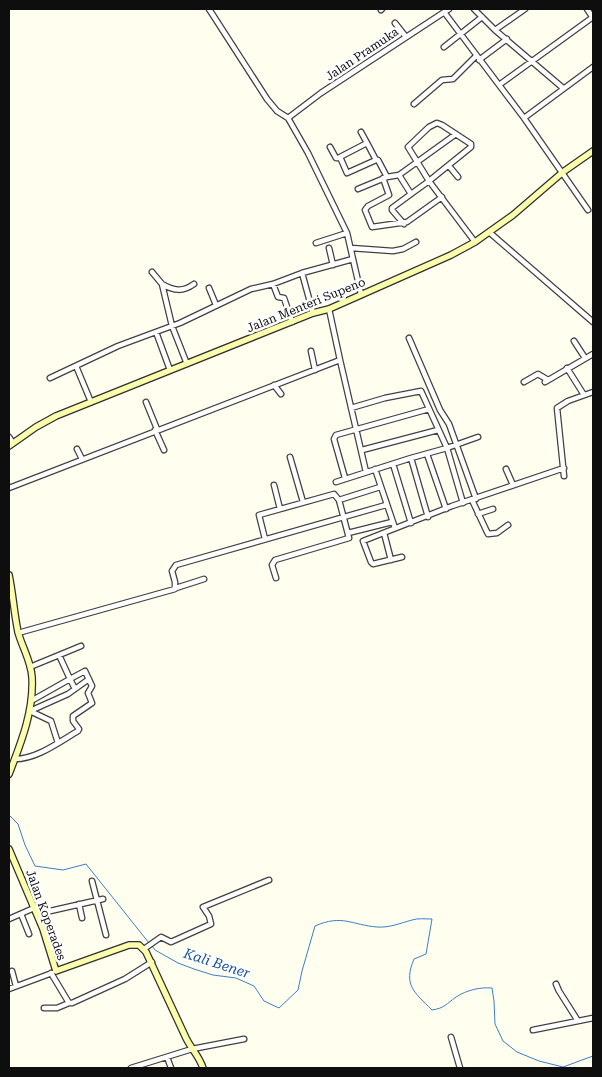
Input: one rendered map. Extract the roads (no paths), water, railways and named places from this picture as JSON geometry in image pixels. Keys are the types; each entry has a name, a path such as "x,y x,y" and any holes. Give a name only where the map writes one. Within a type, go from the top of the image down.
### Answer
{"main road":[{"name":"Jalan Menteri Supeno","path":"11,445 36,427 56,416 313,313 329,309 475,242 513,215 563,172 593,151"},
{"path":"9,575 18,633 32,675 30,711 26,728 9,774"},
{"name":"Jalan Koperades","path":"9,849 36,911 53,972 129,945 149,946"},
{"path":"149,946 152,962 192,1049 199,1056 203,1068"}],"street":[{"path":"210,9 267,99 277,111 288,118 308,153 347,233 361,294"},
{"path":"474,9 494,30 563,88"},
{"path":"494,30 525,9"},
{"path":"499,85 593,17 588,9"},
{"path":"447,10 461,34 563,172 588,210"},
{"name":"Jalan Pramuka","path":"288,118 447,10"},
{"path":"444,47 482,17"},
{"path":"395,23 406,37"},
{"path":"414,104 442,80 453,79 478,58 507,40"},
{"path":"524,118 593,67"},
{"path":"404,224 392,208 429,181 449,166 472,146 439,123 429,127 408,147 429,181 475,242"},
{"path":"361,132 376,160 378,160 385,177 389,195 366,208 365,212 369,222 374,227 404,224 416,218 442,197"},
{"path":"358,189 385,177 399,175 456,134"},
{"path":"340,158 342,155 368,143"},
{"path":"330,147 336,158 340,158 347,173 376,160"},
{"path":"449,166 458,177"},
{"path":"399,175 411,194"},
{"path":"489,232 593,321"},
{"path":"316,243 347,233"},
{"path":"351,248 396,250 403,249 416,242"},
{"path":"329,248 333,264"},
{"path":"50,378 118,346 172,326 251,289 353,259"},
{"path":"152,272 162,284 172,326 187,364"},
{"path":"302,273 313,313"},
{"path":"162,284 180,290 189,288 194,284"},
{"path":"273,284 278,297 284,298 292,322"},
{"path":"208,288 216,305"},
{"path":"329,309 366,472"},
{"path":"156,332 170,370"},
{"path":"409,338 457,445 478,514 488,534 497,533 508,525"},
{"path":"574,341 585,358"},
{"path":"311,351 315,370"},
{"path":"524,382 538,374 546,381 593,354"},
{"path":"9,488 340,360"},
{"path":"76,366 91,402"},
{"path":"567,368 584,395"},
{"path":"274,385 281,394"},
{"path":"351,408 418,390 423,393 447,448 462,503"},
{"path":"564,476 557,408 568,401 593,392"},
{"path":"350,398 361,405"},
{"path":"146,402 164,450"},
{"path":"345,478 334,437 429,409"},
{"path":"362,450 438,430"},
{"path":"9,437 11,445"},
{"path":"336,482 478,437"},
{"path":"77,449 82,459"},
{"path":"427,454 446,509"},
{"path":"290,456 303,502"},
{"path":"410,458 428,517"},
{"path":"393,464 411,523"},
{"path":"363,541 462,503 564,468"},
{"path":"375,469 395,528"},
{"path":"506,469 513,485"},
{"path":"274,486 280,509"},
{"path":"339,500 380,487"},
{"path":"265,538 259,515 334,494 339,500 349,538 275,560 272,565 276,578"},
{"path":"176,588 172,571 174,566 386,504"},
{"path":"478,514 493,509"},
{"path":"348,533 392,522"},
{"path":"360,531 373,564 402,557"},
{"path":"384,533 391,560"},
{"path":"18,633 80,617 204,579"},
{"path":"30,667 80,646"},
{"path":"59,655 75,689"},
{"path":"15,758 34,755 78,731 79,728 73,720 73,716 92,703 88,694 92,687 85,671 31,700"},
{"path":"30,711 60,698 89,679"},
{"path":"30,711 51,721 58,743"},
{"path":"149,946 162,937 171,942 211,924 209,916 203,907 269,880"},
{"path":"92,881 106,936"},
{"path":"9,919 21,914 104,899"},
{"path":"79,904 82,918"},
{"path":"21,914 29,934"},
{"path":"44,1008 57,1008 77,1002 125,979 152,962"},
{"path":"12,971 16,986"},
{"path":"9,989 53,972 69,1003"},
{"path":"556,984 578,1021"},
{"path":"533,1030 593,1018"},
{"path":"451,1037 460,1068"},
{"path":"130,1068 192,1049 244,1039"},
{"path":"167,1057 171,1068"}],"waterway":[{"name":"Kali Bener","path":"9,815 18,824 35,866 63,870 86,864 149,943"},
{"name":"Kali Bener","path":"152,946 155,950 178,963 213,975 236,978 254,986 264,1001 279,1008 298,990 315,926 333,921 347,921 381,927 417,919 432,919 426,954 414,959 410,975 410,982 415,993 432,1010 443,1007 456,997 469,991 492,988 495,1024 503,1041 517,1052 539,1061 563,1067 593,1056"}]}
